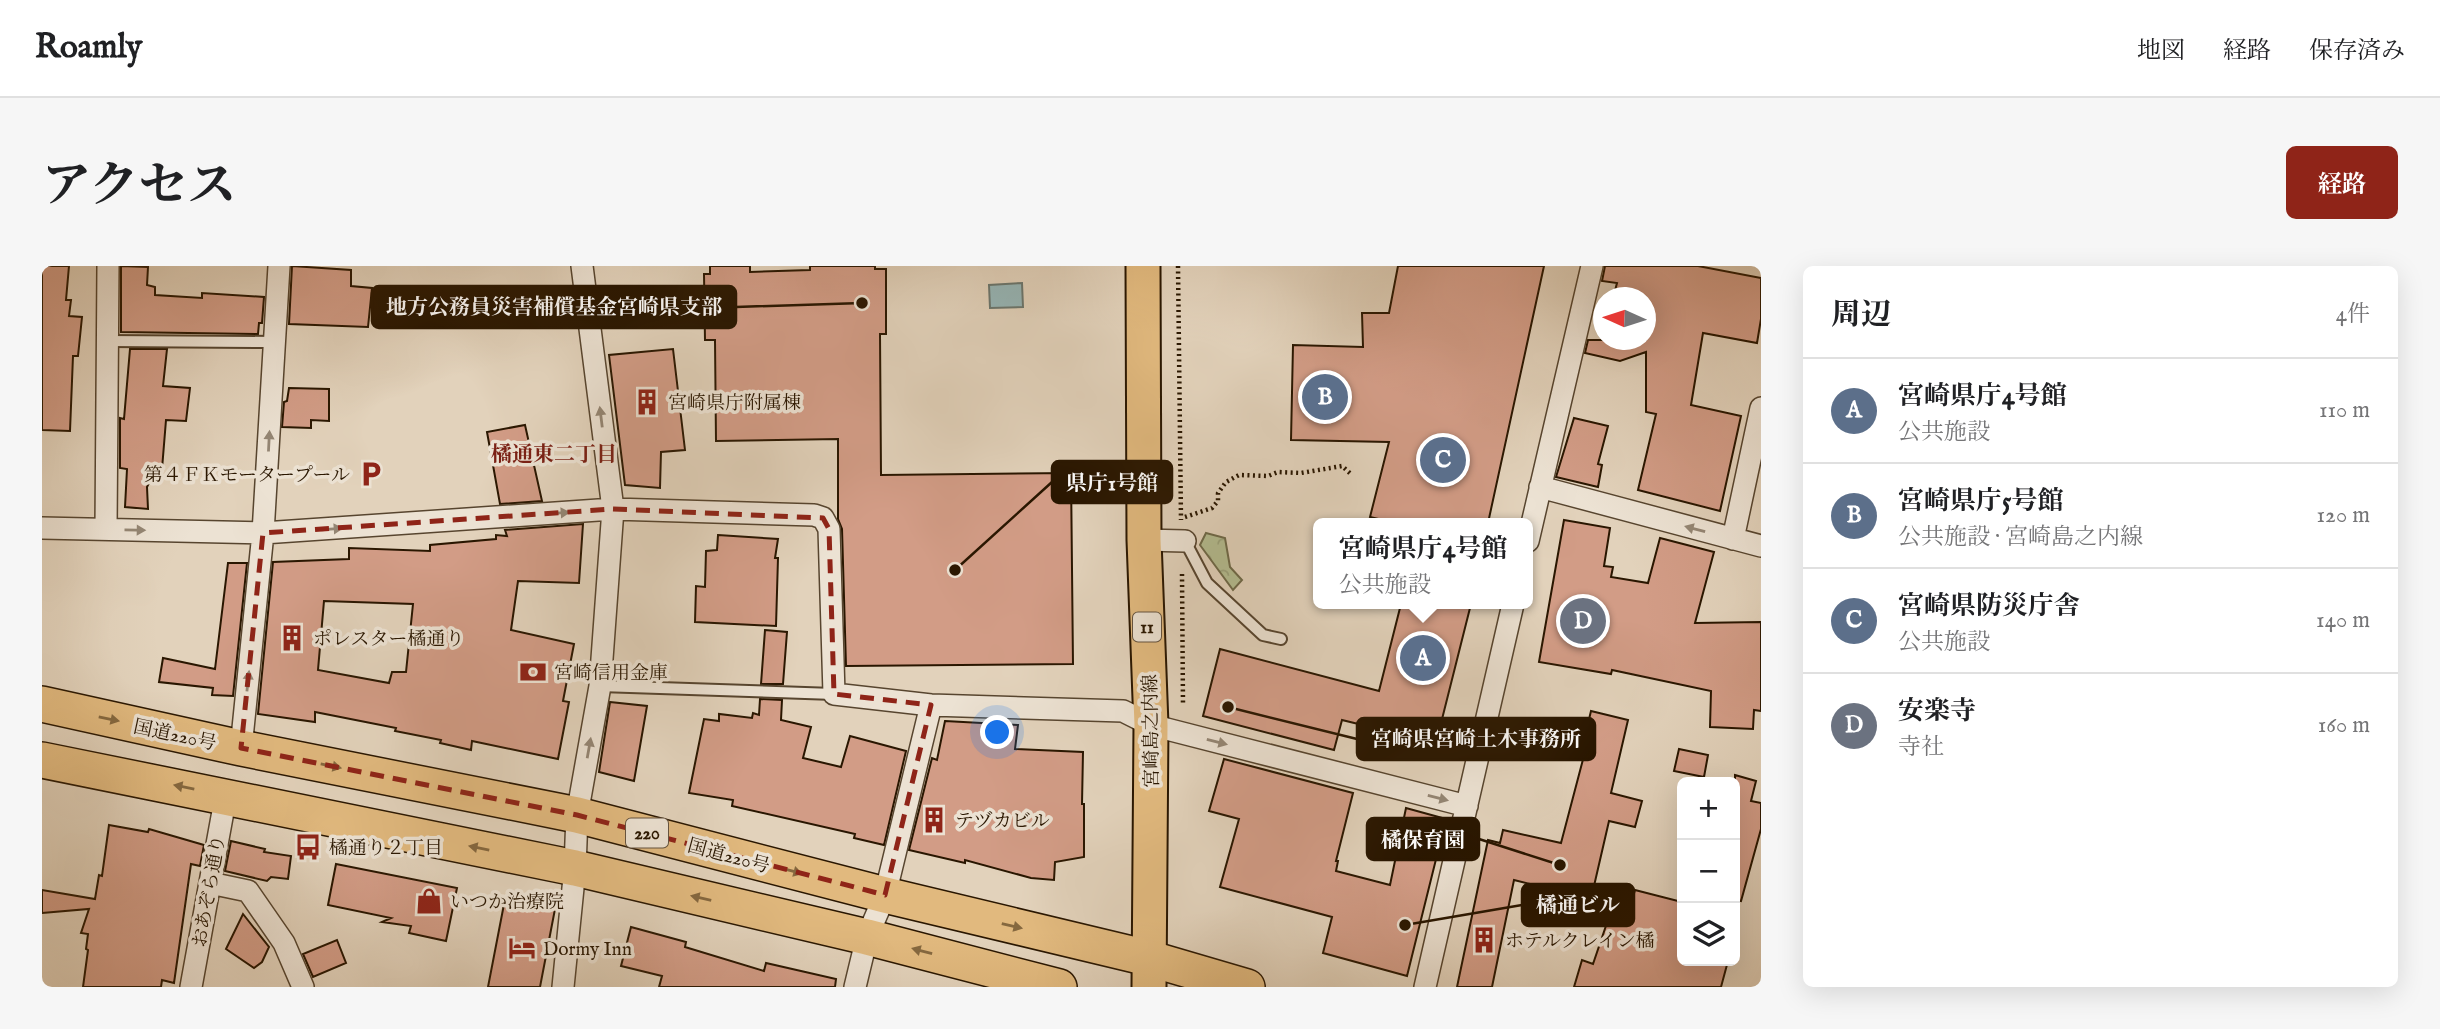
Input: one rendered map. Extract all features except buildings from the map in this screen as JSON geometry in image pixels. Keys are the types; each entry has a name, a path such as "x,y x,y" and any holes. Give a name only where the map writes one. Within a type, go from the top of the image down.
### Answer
{"highway":[{"name":"国道220号","path":"42,704 241,748 577,815 885,895 1149,973 1247,987"},
{"path":"42,760 226,795 575,868 867,937 1059,987"}],"main road":[{"name":"宮崎島之内線","path":"1143,266 1144,540 1151,725 1149,973"}],"street":[{"path":"106,530 108,266"},
{"path":"241,748 263,533 279,266"},
{"path":"563,987 575,868 577,815 600,686 613,509 583,266"},
{"path":"1533,518 1592,266"},
{"path":"1732,539 1761,408"},
{"path":"1540,487 1761,546"},
{"path":"42,528 263,533 613,509 814,514 823,518 829,529 834,694 930,705 1124,711 1151,725 1467,806"},
{"path":"1144,540 1183,541"},
{"path":"1425,987 1512,609"},
{"path":"855,987 867,937 885,895 930,705"},
{"name":"おあぞら通り","path":"191,987 226,795"},
{"path":"210,883 248,891 284,943 303,987"}],"lane":[{"path":"107,341 275,342"},
{"path":"1183,541 1207,583 1263,635 1281,639"},
{"path":"600,686 834,694"}],"path":[{"path":"1178,266 1183,706"},
{"path":"1181,519 1212,508 1226,482 1240,475 1268,476 1278,472 1320,471 1342,466 1352,475"}],"highlighted area":[{"path":"613,509 823,518 829,529 834,694 931,705 885,895 577,815 241,748 263,533"}],"green space":[{"path":"1206,533 1225,538 1230,567 1242,580 1233,590 1200,545"}],"water":[{"path":"1022,283 1023,307 990,308 989,285"}],"place":[{"name":"地方公務員災害補償基金宮崎県支部","path":"862,303"},
{"name":"宮崎県庁5号館","path":"1325,397"},
{"name":"宮崎県庁附属棟","path":"647,402"},
{"name":"宮崎県防災庁舎","path":"1443,460"},
{"name":"第４ＦＫモータープール","path":"371,474"},
{"name":"県庁1号館","path":"955,570"},
{"name":"安楽寺","path":"1583,621"},
{"name":"ポレスター橘通り","path":"292,638"},
{"name":"宮崎県庁4号館","path":"1423,658"},
{"name":"宮崎信用金庫","path":"533,672"},
{"name":"宮崎県宮崎土木事務所","path":"1228,707"},
{"name":"テヅカビル","path":"934,820"},
{"name":"橘通り２丁目","path":"308,847"},
{"name":"橘保育園","path":"1560,865"},
{"name":"いつか治療院","path":"429,901"},
{"name":"橘通ビル","path":"1405,925"},
{"name":"ホテルクレイン橘","path":"1484,940"},
{"name":"Dormy Inn","path":"522,948"}],"district":[{"name":"橘通東二丁目","path":"554,454"}]}
